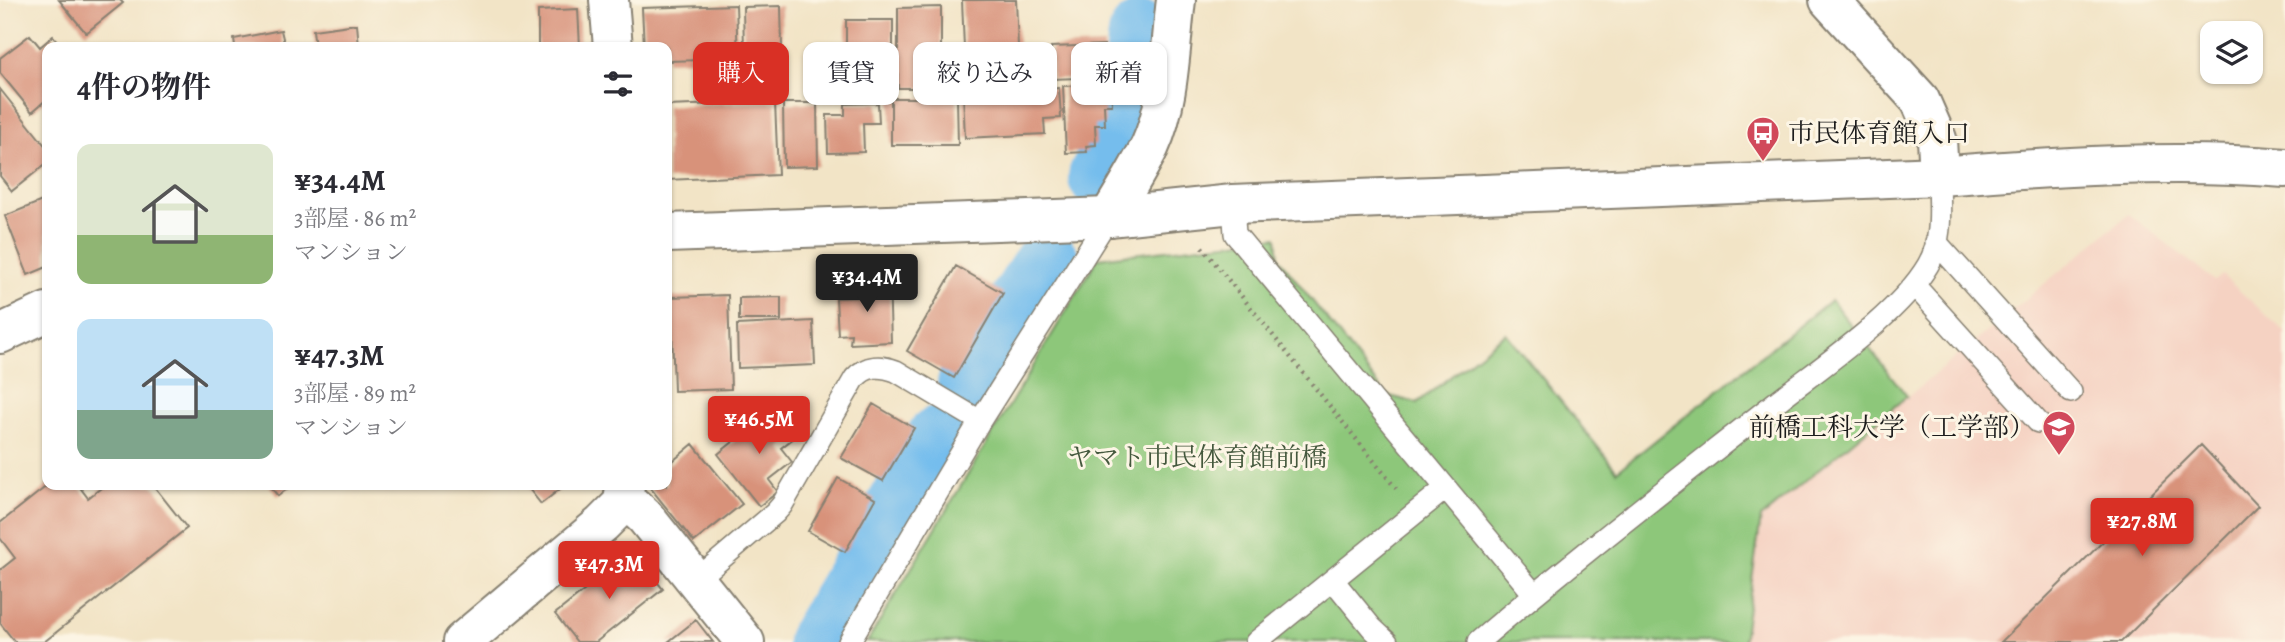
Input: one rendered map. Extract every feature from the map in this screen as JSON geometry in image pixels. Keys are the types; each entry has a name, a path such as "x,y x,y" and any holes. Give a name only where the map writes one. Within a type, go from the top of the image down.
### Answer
{"street":[{"path":"609,0 613,42"},
{"path":"1109,217 1150,145 1157,126 1167,77 1175,0"},
{"path":"1829,0 1920,100 1937,139 1938,176"},
{"path":"672,233 1109,217 1233,204 1938,176 2027,169 2200,165 2285,168"},
{"path":"0,334 42,314"},
{"path":"463,642 592,533 624,494 745,642"}],"lane":[{"path":"1478,642 1534,594 1860,336 1915,286 1930,261 1940,230 1938,176"},
{"path":"1233,204 1235,234 1534,594"},
{"path":"849,642 980,421 1109,217"},
{"path":"1936,242 2070,392"},
{"path":"1915,286 2038,422"},
{"path":"696,580 782,505 855,378 865,369 886,367 896,371 980,421"},
{"path":"1256,642 1446,488"},
{"path":"1333,580 1372,628 1387,642"}],"path":[{"path":"1173,211 1399,494"}],"shaded area":[{"name":"前橋工科大学（工学部）","path":"2129,214 2215,281 2222,275 2285,332 2285,642 1743,642 1761,518"}],"green space":[{"name":"ヤマト市民体育館前橋","path":"1277,237 1279,258 1386,395 1417,403 1506,333 1617,471 1831,300 1907,396 1761,518 1743,642 867,642 1098,258"}],"building":[{"path":"59,0 120,0 123,3 86,33"},
{"path":"962,0 1016,0 1018,42 964,42"},
{"path":"736,5 737,42 693,42 693,60 672,61 672,42 644,42 642,8"},
{"path":"781,6 782,42 744,42 743,7"},
{"path":"941,7 941,42 913,42 913,88 899,88 898,8"},
{"path":"578,9 580,42 538,42 538,11"},
{"path":"846,20 893,20 893,42 846,42"},
{"path":"357,24 359,42 314,42 313,30"},
{"path":"281,30 284,42 234,42 234,39"},
{"path":"30,35 40,47 42,45 42,103 32,112 0,73 0,58"},
{"path":"53,36 58,42 46,42"},
{"path":"1071,46 1071,78 1057,79 1057,47"},
{"path":"1063,86 1071,86 1071,105 1104,105 1105,125 1095,125 1096,145 1086,146 1087,152 1066,153"},
{"path":"1057,88 1061,118 1044,119 1045,134 965,138 964,105 1057,105"},
{"path":"0,89 42,142 42,167 12,191 0,176"},
{"path":"899,98 913,98 913,105 957,105 958,145 891,145 891,105 899,105"},
{"path":"775,105 778,175 672,180 672,106"},
{"path":"783,105 817,105 818,166 784,167"},
{"path":"845,105 878,105 879,123 863,123 864,152 828,153 827,115 845,115"},
{"path":"42,201 42,269 28,275 5,216"},
{"path":"956,266 1003,293 954,378 907,351"},
{"path":"889,277 891,342 850,344 851,334 838,335 836,298 865,297 864,278"},
{"path":"728,295 731,389 674,391 672,297"},
{"path":"781,297 781,320 739,320 739,298"},
{"path":"813,321 815,365 738,368 737,325"},
{"path":"873,404 914,428 883,481 841,458"},
{"path":"773,410 795,437 781,448 792,462 769,480 778,492 759,506 718,454"},
{"path":"693,444 742,504 694,542 652,490 672,490 672,462"},
{"path":"2201,445 2258,506 2121,642 2001,642"},
{"path":"838,478 875,499 845,552 808,531"},
{"path":"42,490 82,490 88,498 98,490 157,490 187,528 44,642 15,642 0,623 0,570 15,558 0,538 0,523"},
{"path":"273,490 286,490 278,496"},
{"path":"530,490 559,490 541,504"},
{"path":"633,552 663,589 596,642 577,642 555,614"},
{"path":"696,620 713,642 668,642"}],"waterway":[{"path":"1102,177 1130,123 1142,35"},
{"path":"971,384 1047,264"},
{"path":"821,642 940,439"}],"place":[{"name":"市民体育館入口","path":"1763,163"},
{"name":"前橋工科大学（工学部）","path":"2059,457"}]}
